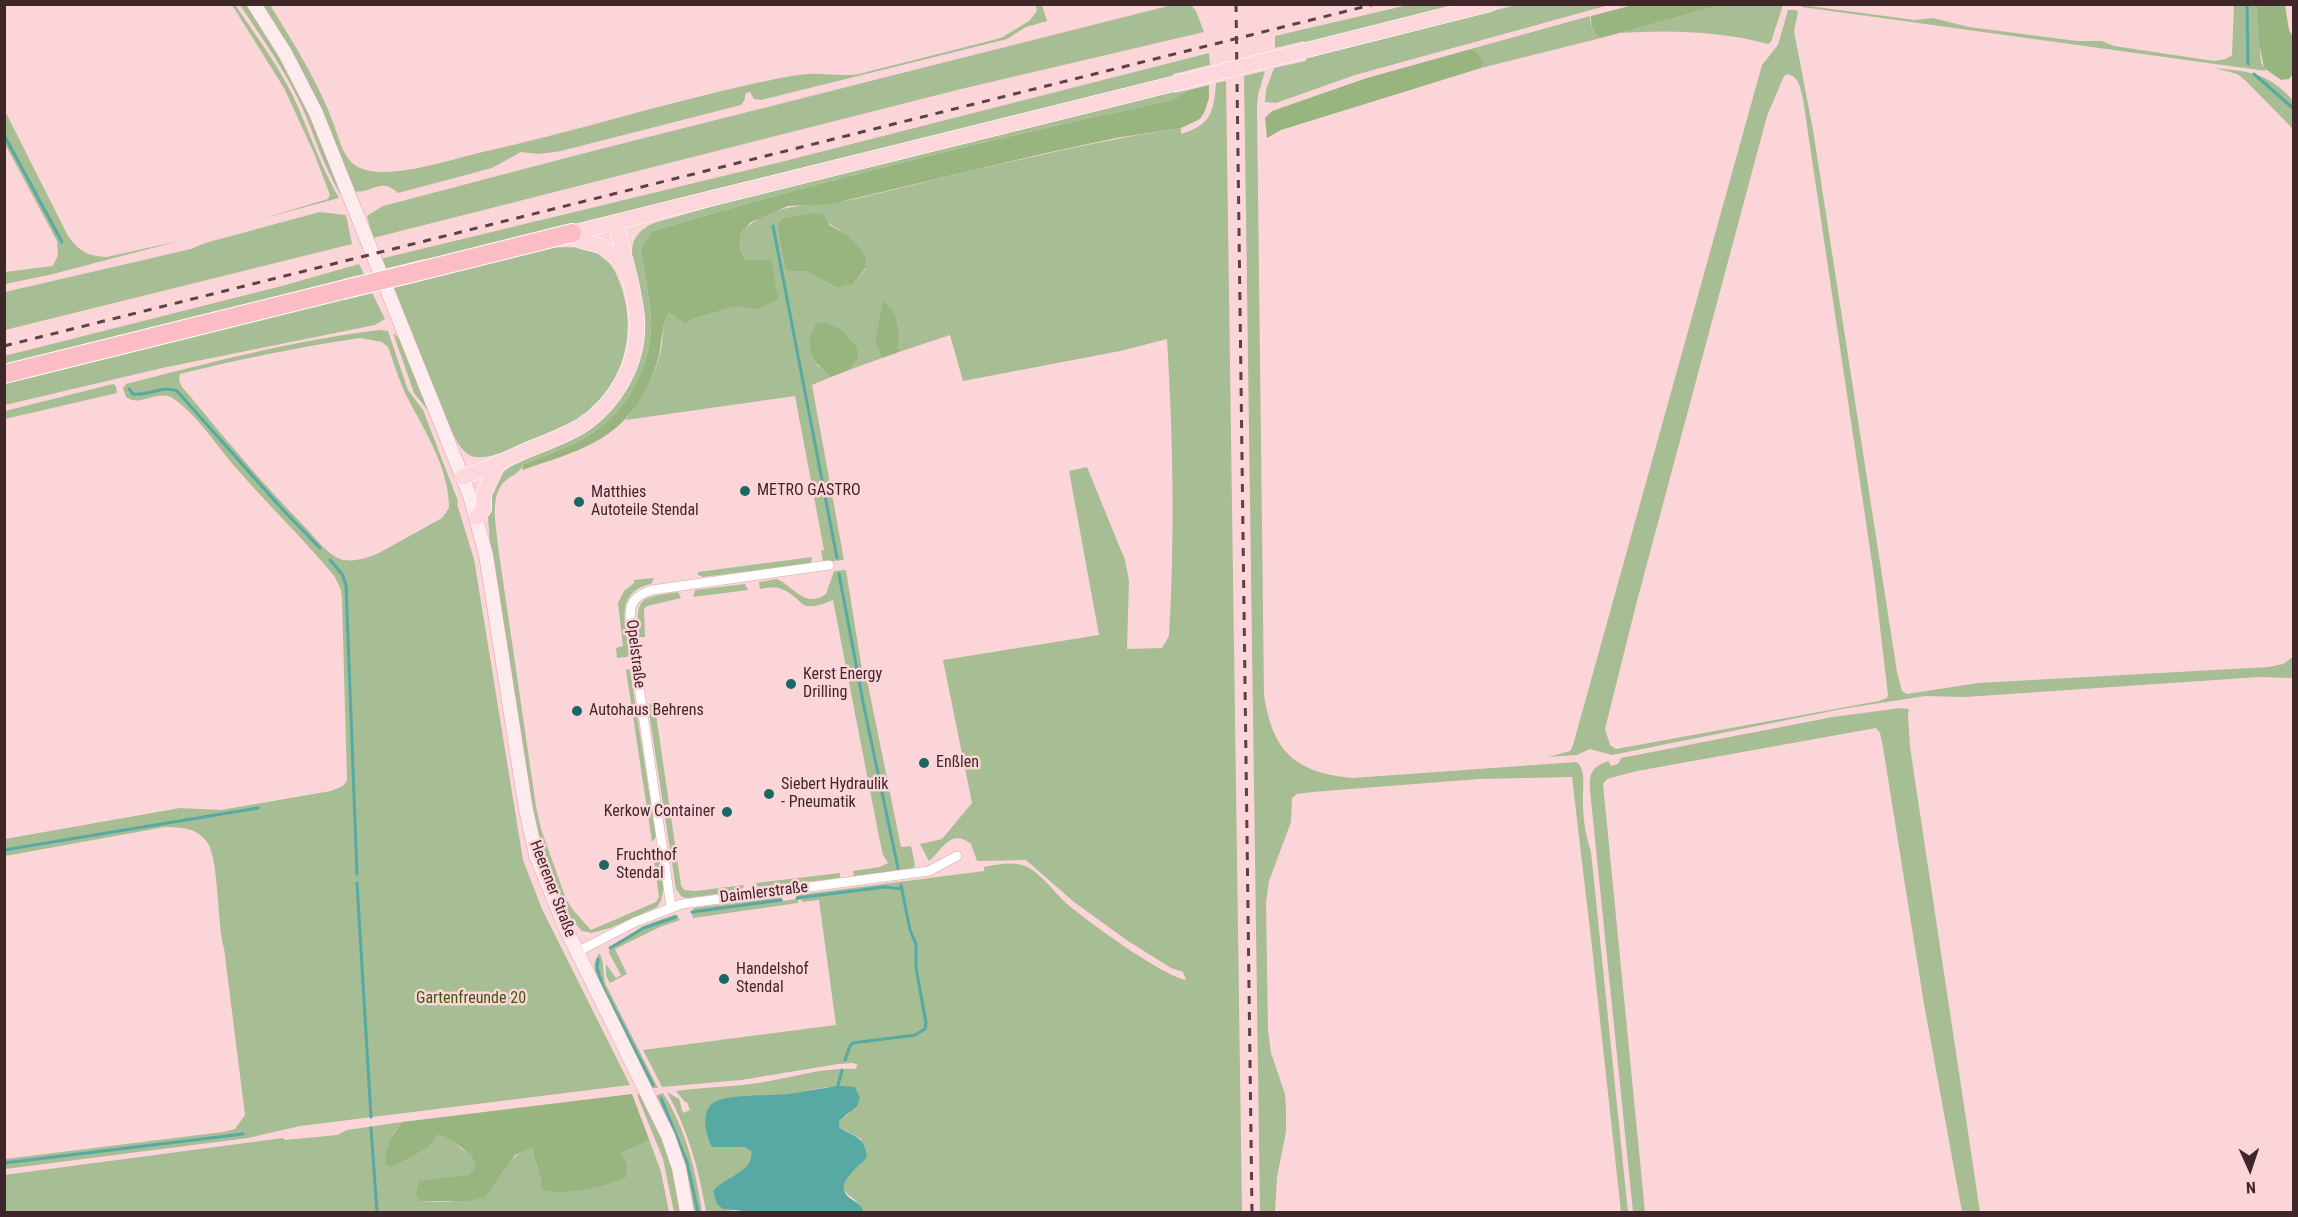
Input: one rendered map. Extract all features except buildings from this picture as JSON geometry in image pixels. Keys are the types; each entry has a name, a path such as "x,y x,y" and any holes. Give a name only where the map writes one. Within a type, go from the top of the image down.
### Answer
{"highway":[{"path":"4,374 572,233"}],"main road":[{"name":"Heerener Straße","path":"254,4 285,53 316,113 463,477 477,517 491,581 529,828 545,880 668,1136 679,1168 687,1212"},
{"path":"572,233 1490,4"},
{"path":"463,477 498,464 583,424 601,410 621,384 632,361 637,334 634,300 615,222"},
{"path":"572,233 582,241 601,246 624,264"},
{"path":"477,517 484,509 484,494 498,464"}],"street":[{"name":"Opelstraße","path":"671,907 631,631 632,604 640,594 652,590 829,566"},
{"name":"Daimlerstraße","path":"578,952 635,922 671,907 930,871 957,856"}],"green space":[{"path":"232,5 235,5 287,84 339,198 261,219 328,199 330,195 314,153 284,88"},
{"path":"240,5 247,5 277,49 296,84 342,192 341,195 295,93 273,54"},
{"path":"259,5 270,5 297,49 321,93 349,159 358,167 386,172 437,164 756,83 789,76 859,74 1001,38 1029,21 1037,11 1036,5 1042,5 1047,21 1026,27 1007,39 761,100 754,99 750,92 746,93 741,105 561,151 539,154 521,152 492,168 398,193 386,186 360,192 354,191"},
{"path":"1172,5 1192,6 1204,32 961,89 373,238 367,216 383,206"},
{"path":"1408,5 1465,5 1275,48 1275,36"},
{"path":"1516,5 1609,5 1355,75 1276,103 1265,102 1266,90 1274,68"},
{"path":"1633,5 1721,5 1601,38 1594,31 1591,16"},
{"path":"1721,5 1783,5 1771,42 1768,44 1731,36 1694,32 1619,33"},
{"path":"1801,5 1915,20 1933,18 1969,27 2077,41 2102,41 2114,46 2214,61 2226,59 2232,55 2234,5 2257,5 2261,62 2266,71 1802,7"},
{"path":"2257,5 2285,5 2289,30 2294,39 2293,74 2289,79 2281,80 2264,68 2259,42"},
{"path":"1788,10 1796,10 1798,12 1794,31 1813,130 1897,672 1902,691 1907,694 1978,683 2269,667 2283,664 2293,657 2293,678 2259,677 1965,697 1925,696 1842,709 1612,755 1590,749 1577,755 1548,757 1570,751 1573,745 1762,65 1778,45","holes":["1788,74 1799,84 1803,99 1874,576 1888,695 1887,698 1879,701 1616,749 1610,745 1605,729 1637,601 1767,116 1784,76"]},
{"path":"1590,16 1592,28 1601,38 1481,68 1483,63 1471,49"},
{"path":"1471,49 1477,53 1483,63 1481,68 1281,130 1267,138 1265,118 1272,111 1367,78"},
{"path":"1209,53 1210,65 1173,74 1173,76 427,262 424,259 384,269 380,259 781,162"},
{"path":"2215,68 2249,72 2275,84 2293,100 2293,129 2245,80 2237,74"},
{"path":"1265,71 1257,108 1264,694 1273,731 1290,756 1302,765 1316,771 1353,778 1576,762 1580,765 1628,1212 1621,1212 1572,777 1479,779 1312,792 1297,794 1292,798 1291,822 1269,881 1266,903 1268,1030 1271,1053 1285,1094 1286,1132 1277,1177 1275,1212 1260,1212 1244,76"},
{"path":"1226,81 1242,1212 864,1212 843,1187 844,1181 861,1164 861,1139 839,1127 839,1121 850,1113 827,1087 789,1094 726,1099 723,1145 744,1147 751,1151 751,1158 743,1169 717,1187 713,1193 724,1208 754,1212 706,1212 692,1150 667,1092 679,1099 683,1113 690,1110 687,1102 676,1091 759,1083 819,1071 855,1069 858,1065 838,1064 741,1080 662,1087 643,1050 836,1025 819,900 802,902 798,900 798,903 693,918 694,908 781,897 783,901 796,899 797,895 984,871 984,867 999,864 1020,865 1036,873 1066,903 1107,934 1160,968 1186,980 1183,972 1171,968 1128,941 1074,902 1026,860 977,861 971,844 958,838 948,842 929,861 920,844 942,839 972,803 943,660 1099,635 1069,471 1087,467 1125,560 1129,581 1127,649 1162,648 1169,636 1173,525 1169,376 1167,339 1120,351 963,381 950,335 899,352 897,321 889,305 875,342 882,358 849,370 858,359 816,364 831,377 812,385 844,560 823,562 821,551 824,550 795,396 626,420 654,372 661,349 666,317 669,313 685,324 696,318 738,306 745,260 740,248 741,233 753,222 766,215 794,207 855,199 1099,143 1181,128 1181,134 1205,122 1212,110 1216,83","holes":["811,213 846,234 866,269 853,284 837,288 806,271 785,269 777,225 782,218"]},
{"path":"1209,85 1209,98 1204,113 1200,119 1181,128 1116,138 1046,153 831,204 788,206 751,222 741,233 740,248 745,260 771,260 778,299 759,309 738,306 696,318 685,324 669,313 664,323 657,363 647,388 635,408 621,423 606,436 588,446 522,470 523,465 579,441 594,432 608,420 631,393 639,377 649,343 651,316 642,246 653,231 911,160 1172,100 1189,90"},
{"path":"1173,90 1174,93 1189,90 1172,100 911,160 717,212 653,231 642,246 651,325 645,360 631,393 608,420 594,432 579,441 523,465 503,483 495,505 498,547 536,806 541,829 566,899 591,930 656,902 659,897 653,853 657,854 663,873 662,895 657,907 610,928 592,933 582,931 565,912 536,837 490,546 488,505 492,488 501,475 514,464 529,456 592,427 612,408 628,386 641,352 645,325 643,303 633,264 634,240 641,231 654,223 766,191"},
{"path":"5,111 68,236 76,246 89,254 107,257 183,240 49,275 5,284 5,272 53,266 58,255 57,241 5,144"},
{"path":"320,212 346,215 352,244 5,330 5,292 191,249 205,243"},
{"path":"811,213 824,214 829,225 846,234 865,254 866,268 853,284 837,288 806,271 785,269 777,225 782,218"},
{"path":"568,247 591,250 609,262 622,289 626,308 628,326 621,363 604,396 591,410 575,421 503,452 482,457 472,456 463,450 454,436 392,288 425,280 425,277 539,248"},
{"path":"359,264 364,274 343,279 343,281 5,367 4,356 282,286"},
{"path":"372,293 385,319 375,325 162,368 5,405 4,380 343,297 344,300"},
{"path":"883,302 889,306 896,317 899,352 882,358 875,343"},
{"path":"825,322 841,330 857,347 858,359 849,370 831,377 814,359 810,347 812,332 816,324"},
{"name":"Gartenfreunde 20","path":"388,331 408,390 423,410 458,501 474,559 523,860 542,909 630,1085 300,1126 248,1138 5,1169 5,1159 223,1132 235,1129 245,1115 214,862 211,850 203,837 188,829 165,827 5,856 5,839 180,808 221,810 331,791 343,786 347,780 342,600 341,590 335,577 248,482 183,406 168,396 132,400 126,397 123,388 126,384 220,360 348,334","holes":["360,338 382,342 388,347 405,393 441,465 449,508 442,518 379,553 359,560 343,560 325,548 260,479 183,388 179,377 180,374 315,345"]},
{"path":"393,333 401,340 429,412 414,393"},
{"path":"113,384 116,386 117,393 5,419 5,411"},
{"path":"812,557 811,563 703,577 698,575 698,572"},
{"path":"846,570 862,670 865,670 901,847 911,846 915,865 913,868 854,876 853,871 880,867 888,863 883,855 880,842 833,600 807,606 779,588 760,589 759,582 777,579 800,595 812,599 826,594 834,571"},
{"path":"654,578 651,584 631,594 627,602 625,621 630,653 627,657 617,658 616,648 623,646 618,603 624,591 634,583 634,580"},
{"path":"745,584 748,590 693,597 695,590"},
{"path":"678,592 681,598 647,606 644,609 645,637 639,637 638,614 643,601 655,596"},
{"path":"630,669 656,837 652,842 626,670"},
{"path":"654,701 681,885 684,890 695,891 744,885 742,890 689,898 682,897 676,889 648,706"},
{"path":"1901,708 1909,709 1910,747 1980,1212 1962,1212 1924,1004 1883,747 1880,733 1876,728 1637,771 1607,779 1603,784 1645,1212 1633,1212 1590,790 1593,771 1608,761 1611,766 1618,764 1621,758 1833,717"},
{"path":"840,873 838,878 758,888 756,883"},
{"path":"676,914 680,920 615,949 627,974 610,983 606,976 606,964 616,978 621,975 609,953 610,947 643,926"},
{"path":"599,953 606,985 658,1088 651,1088 596,975 594,964"},
{"path":"641,1093 669,1153 682,1212 674,1212 663,1159 637,1095"},
{"path":"663,1093 678,1121 689,1151 702,1212 692,1212 657,1100 657,1095"},
{"path":"632,1094 649,1139 622,1154 627,1163 626,1177 607,1184 574,1191 543,1190 532,1148 515,1155 485,1197 469,1201 419,1201 416,1194 419,1181 469,1175 475,1166 472,1155 453,1141 438,1135 428,1148 393,1167 386,1165 389,1142 402,1122"},
{"path":"402,1122 393,1134 393,1167 428,1148 438,1135 452,1138 461,1149 473,1155 475,1166 469,1175 419,1201 460,1200 478,1195 495,1182 513,1158 532,1148 541,1183 627,1163 622,1154 649,1139 661,1172 669,1212 5,1212 4,1175 283,1138 285,1140 337,1135 347,1130"}],"water":[{"path":"842,1086 855,1087 860,1098 857,1106 839,1121 839,1127 858,1138 866,1150 867,1157 848,1177 844,1188 864,1212 754,1212 723,1209 717,1204 713,1192 748,1164 751,1151 744,1147 712,1147 706,1130 705,1118 713,1103 727,1098 787,1094"}],"waterway":[{"path":"2247,4 2248,64"},
{"path":"2254,74 2294,109"},
{"path":"4,135 62,242"},
{"path":"773,226 837,558"},
{"path":"129,389 133,394 166,389 177,391 320,548"},
{"path":"330,560 342,574 346,585 357,874"},
{"path":"839,574 898,868"},
{"path":"4,850 258,808"},
{"path":"357,883 371,1117"},
{"path":"845,1060 853,1043 915,1035 925,1029 926,1023 916,968 916,944 910,930 901,885"},
{"path":"797,898 885,887 902,889"},
{"path":"692,912 781,900"},
{"path":"610,948 644,928 676,917"},
{"path":"598,959 597,968 603,987 653,1085"},
{"path":"837,1089 842,1070"},
{"path":"661,1098 687,1162 698,1212"},
{"path":"371,1128 377,1212"},
{"path":"4,1163 243,1134"}],"railway":[{"path":"1236,4 1252,1212"},
{"path":"4,346 1375,4"}],"place":[{"name":"METRO GASTRO","path":"745,491"},
{"name":"Matthies Autoteile Stendal","path":"579,502"},
{"name":"Kerst Energy Drilling","path":"791,684"},
{"name":"Autohaus Behrens","path":"577,711"},
{"name":"Enßlen","path":"924,763"},
{"name":"Siebert Hydraulik - Pneumatik","path":"769,794"},
{"name":"Kerkow Container","path":"727,812"},
{"name":"Fruchthof Stendal","path":"604,865"},
{"name":"Handelshof Stendal","path":"724,979"}]}
